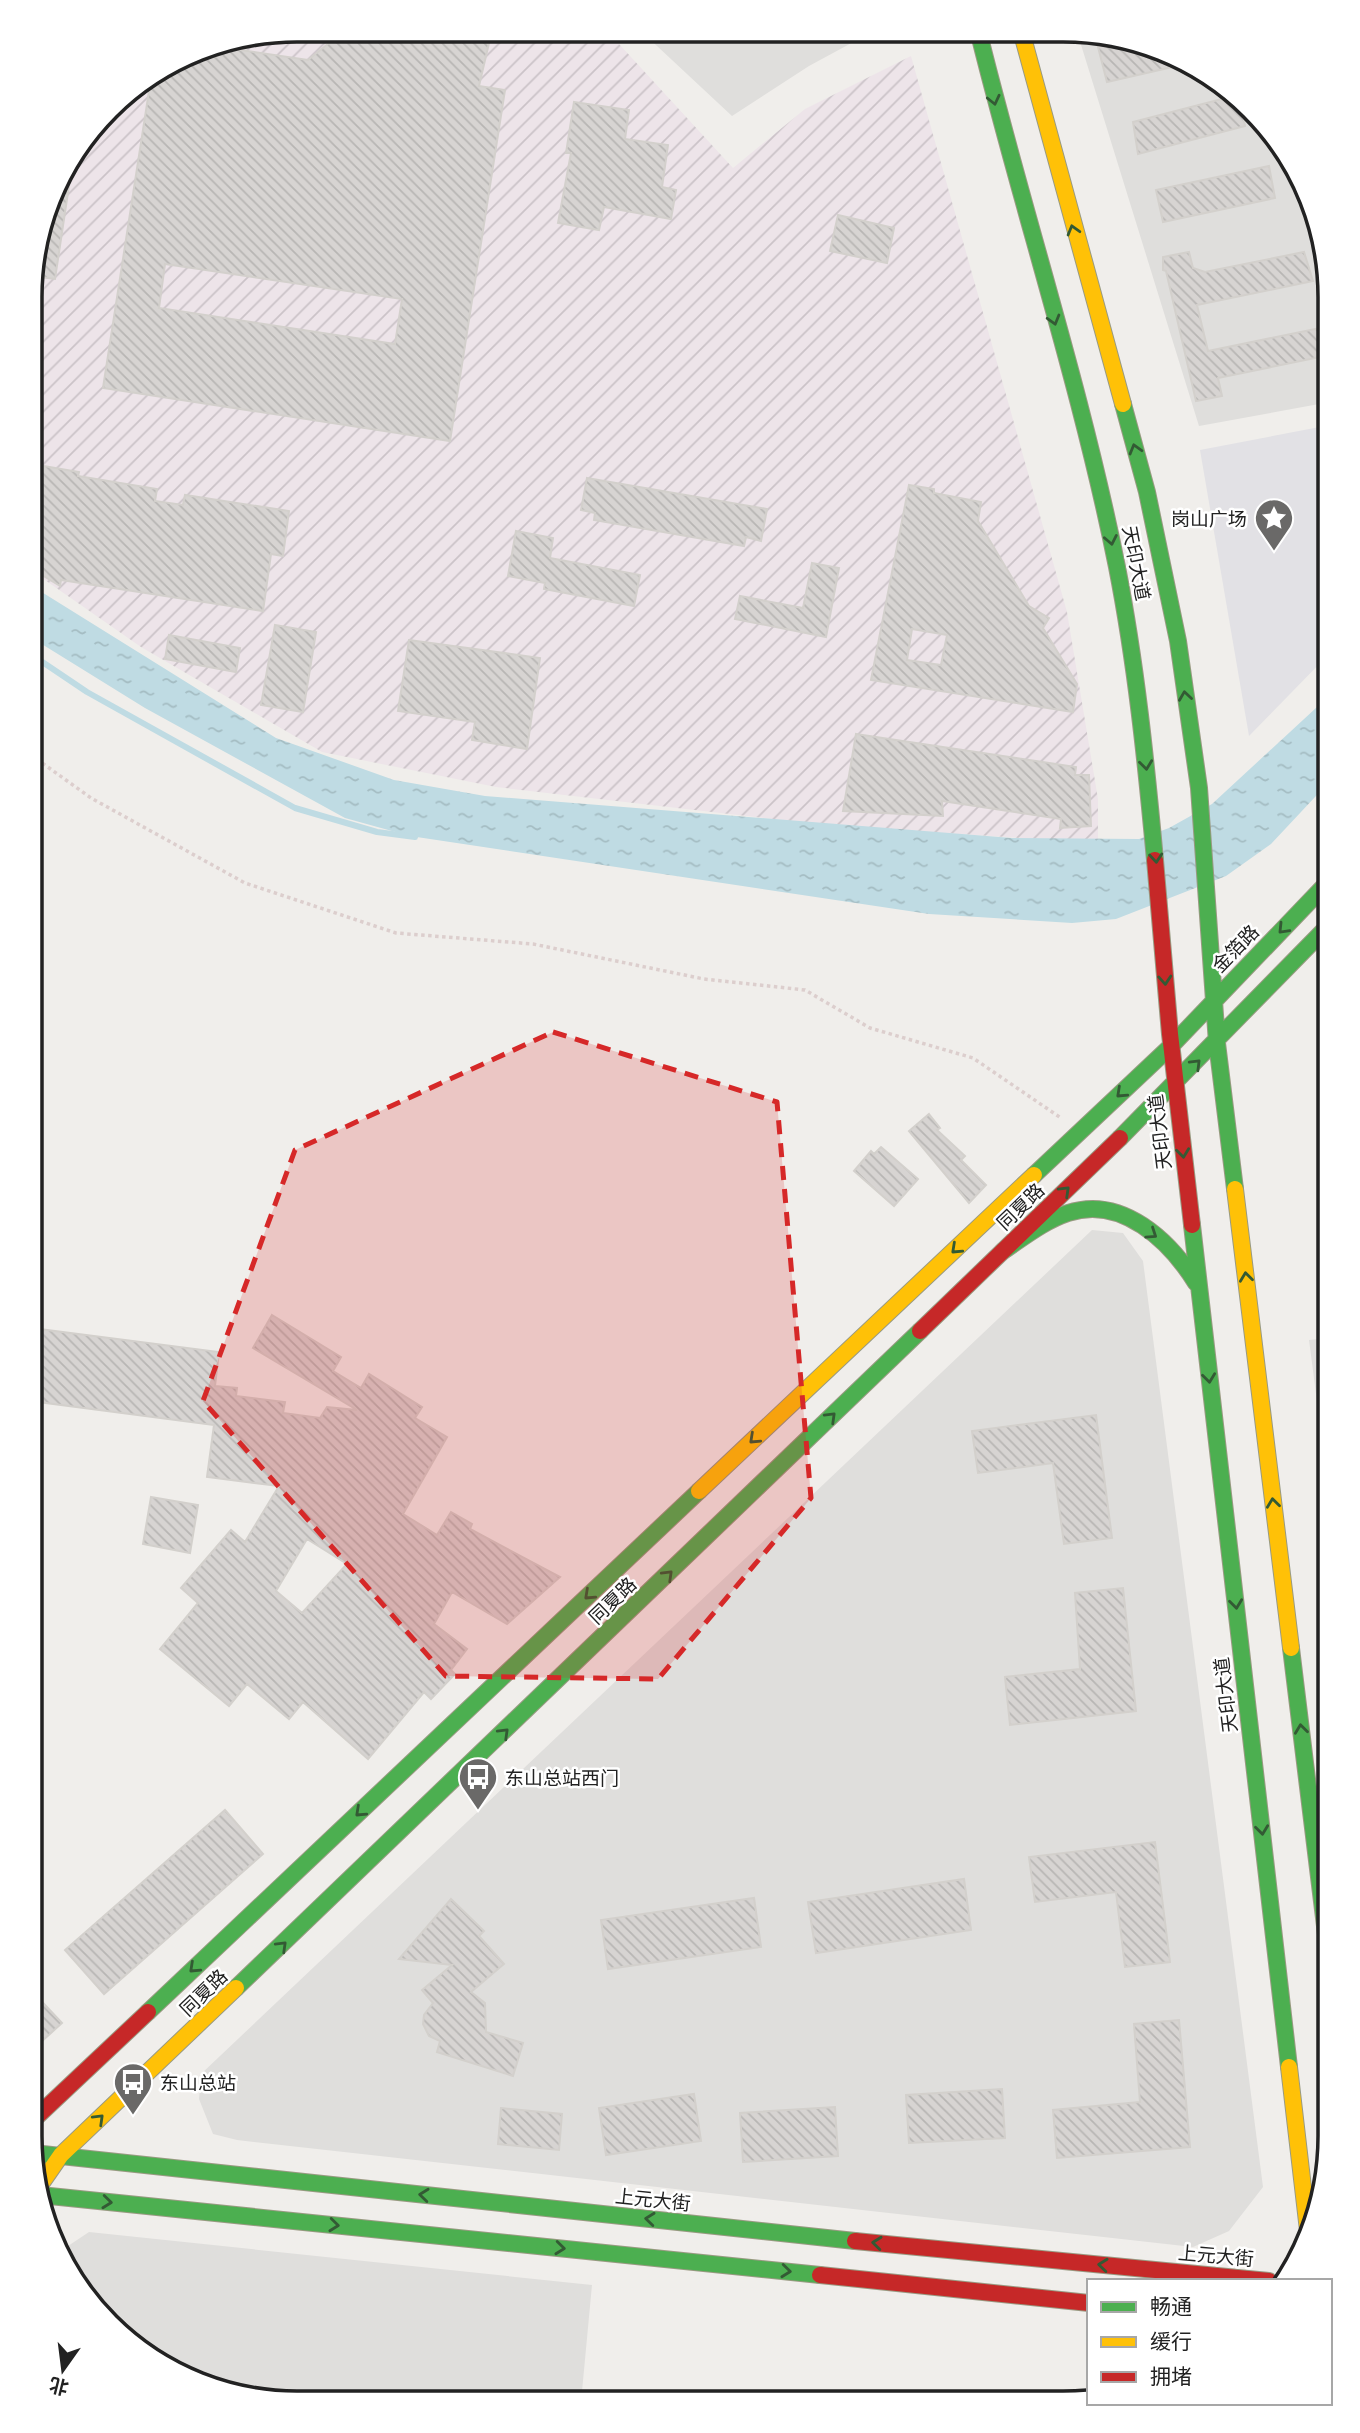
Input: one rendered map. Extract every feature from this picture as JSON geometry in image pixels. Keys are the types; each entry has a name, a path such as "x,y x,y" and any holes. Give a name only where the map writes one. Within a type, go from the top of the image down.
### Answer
{"main road":[{"name":"天印大道","path":"981,42 1006,151 1102,493 1131,644 1151,802 1175,1085 1306,2212"},
{"name":"天印大道","path":"1023,42 1147,492 1178,641 1199,788 1217,1043 1318,1869"},
{"name":"金箔路","path":"1171,1046 1318,893"},
{"path":"1217,1043 1318,937"},
{"name":"同夏路","path":"45,2177 61,2155 432,1803 1217,1043"},
{"name":"同夏路","path":"42,2112 1171,1046"},
{"path":"1003,1251 1050,1222 1077,1210 1096,1208 1118,1213 1166,1243 1187,1266 1199,1288"},
{"name":"上元大街","path":"43,2154 715,2227 1248,2279"},
{"path":"49,2196 1087,2302"}],"path":[{"path":"42,763 91,798 245,883 396,933 533,944 704,979 804,990 870,1028 973,1058 1081,1131"}],"highlighted area":[{"path":"553,1032 777,1102 811,1498 658,1679 446,1676 203,1401 295,1150"}],"shaded area":[{"path":"617,42 733,168 805,109 911,56 1067,612 1098,799 1098,843 834,826 496,787 322,752 141,647 42,578 42,297 47,247 68,184 105,129 129,105 155,85 200,61 264,44"},
{"path":"653,42 853,42 809,66 732,116"},
{"path":"1081,43 1113,47 1160,61 1205,85 1231,105 1255,129 1275,155 1292,184 1309,231 1316,264 1318,297 1318,404 1199,426"},
{"name":"岗山广场","path":"1318,427 1318,665 1249,736 1200,450"},
{"path":"1092,1230 1123,1233 1143,1261 1263,2187 1229,2231 1193,2247 237,2140 213,2134 199,2099 201,2074"},
{"path":"1318,1339 1318,1409 1309,1340"},
{"path":"89,2232 592,2285 582,2391 297,2391 264,2389 231,2382 184,2365 129,2328 105,2304 85,2278 67,2247"}],"water":[{"path":"42,592 276,738 394,780 485,796 1012,838 1139,839 1169,828 1212,804 1318,706 1318,794 1271,844 1226,876 1116,919 1072,923 929,914 410,836 345,818 145,708 42,644"}],"building":[{"path":"330,42 489,43 479,86 505,90 450,441 103,388 149,89 184,68 237,49 308,60","holes":["165,264 402,299 395,344 159,308"]},
{"path":"1097,44 1129,51 1173,67 1107,82"},
{"path":"1223,99 1244,118 1245,126 1138,154 1133,122"},
{"path":"574,102 629,110 625,139 668,145 662,187 676,190 671,219 604,207 599,230 558,223 571,153 566,153"},
{"path":"1269,166 1275,198 1163,222 1156,190"},
{"path":"70,181 55,279 43,277 44,264 51,231"},
{"path":"838,215 894,228 887,263 830,251"},
{"path":"1189,252 1193,268 1205,272 1304,252 1313,281 1197,305 1208,351 1318,328 1318,357 1218,378 1222,396 1196,401 1166,271 1163,270 1163,257"},
{"path":"42,466 79,472 78,476 157,489 155,501 183,505 185,495 289,511 283,556 271,554 263,611 61,580 60,586 42,575"},
{"path":"587,478 767,509 761,541 746,537 744,546 594,520 595,513 581,510"},
{"path":"909,485 981,502 978,521 1029,606 1049,618 1043,628 1077,684 1073,712 871,680","holes":["912,629 947,635 941,665 907,660"]},
{"path":"516,531 553,538 550,558 640,575 634,606 544,589 545,583 508,576"},
{"path":"812,563 839,568 826,637 735,619 740,596 803,608"},
{"path":"275,625 316,632 303,712 261,705"},
{"path":"169,635 240,648 236,672 165,659"},
{"path":"409,640 540,658 527,749 472,740 475,722 398,711"},
{"path":"856,734 1076,767 1075,775 1089,775 1091,826 1060,828 1061,819 942,801 943,816 843,811"},
{"path":"929,1114 940,1128 937,1130 965,1156 961,1160 986,1185 969,1203 909,1131"},
{"path":"881,1147 918,1179 894,1206 854,1171 871,1151 874,1154"},
{"path":"272,1315 341,1357 333,1371 361,1388 369,1374 422,1407 415,1418 447,1437 403,1514 437,1535 451,1512 472,1524 470,1529 560,1577 507,1624 452,1592 434,1624 467,1649 451,1670 455,1674 431,1699 424,1692 368,1759 303,1702 289,1719 247,1684 229,1706 160,1649 198,1603 181,1588 231,1530 245,1542 279,1486 207,1477 214,1425 42,1402 42,1329 219,1352 215,1386 237,1388 236,1396 285,1402 283,1413 320,1418 327,1407 357,1410 253,1348","holes":["307,1539 347,1564 302,1613 276,1591"]},
{"path":"1096,1415 1112,1538 1064,1544 1053,1463 978,1473 972,1431"},
{"path":"151,1497 198,1505 190,1553 143,1544"},
{"path":"1123,1588 1136,1711 1010,1725 1005,1677 1080,1669 1075,1593"},
{"path":"225,1810 263,1854 104,1994 65,1950"},
{"path":"1155,1842 1170,1962 1125,1967 1116,1892 1035,1902 1029,1857"},
{"path":"964,1879 971,1930 816,1953 808,1902"},
{"path":"754,1898 761,1947 608,1969 601,1920"},
{"path":"451,1899 484,1931 479,1936 504,1964 471,1992 485,2003 486,2032 523,2043 513,2076 437,2052 440,2041 429,2036 423,2024 424,2015 433,2003 422,1990 452,1965 399,1959"},
{"path":"42,2002 62,2023 42,2041"},
{"path":"1179,2020 1190,2147 1057,2158 1053,2110 1140,2102 1134,2024"},
{"path":"1002,2089 1005,2138 909,2143 906,2095"},
{"path":"694,2094 701,2141 606,2155 599,2108"},
{"path":"835,2107 838,2156 743,2162 740,2113"},
{"path":"501,2108 562,2114 559,2150 498,2144"}],"waterway":[{"path":"42,662 87,692 295,808 377,832 415,837"}],"traffic: fast":[{"path":"981,42 1103,500 1124,603 1135,676 1155,860"},
{"path":"1123,404 1147,492 1178,641 1199,788 1217,1043 1235,1189"},
{"path":"1034,1175 1171,1046 1318,893"},
{"path":"1120,1138 1318,936"},
{"path":"1003,1251 1059,1216 1088,1209 1107,1210 1125,1216 1158,1238 1173,1252 1196,1283"},
{"path":"1192,1225 1289,2067"},
{"path":"236,1988 920,1331"},
{"path":"148,2012 699,1491"},
{"path":"1291,1648 1318,1869"},
{"path":"43,2154 855,2241"},
{"path":"49,2196 820,2275"}],"traffic: slow":[{"path":"1024,42 1123,404"},
{"path":"699,1491 1034,1175"},
{"path":"1235,1189 1291,1648"},
{"path":"45,2177 61,2155 236,1988"},
{"path":"1289,2067 1306,2212"}],"traffic: jam":[{"path":"1155,860 1170,1034 1192,1225"},
{"path":"920,1331 1120,1138"},
{"path":"42,2112 148,2012"},
{"path":"855,2241 1248,2279"},
{"path":"820,2275 1087,2303"}],"place":[{"name":"岗山广场","path":"1274,552"},
{"name":"东山总站西门","path":"478,1811"},
{"name":"东山总站","path":"133,2116"}]}
